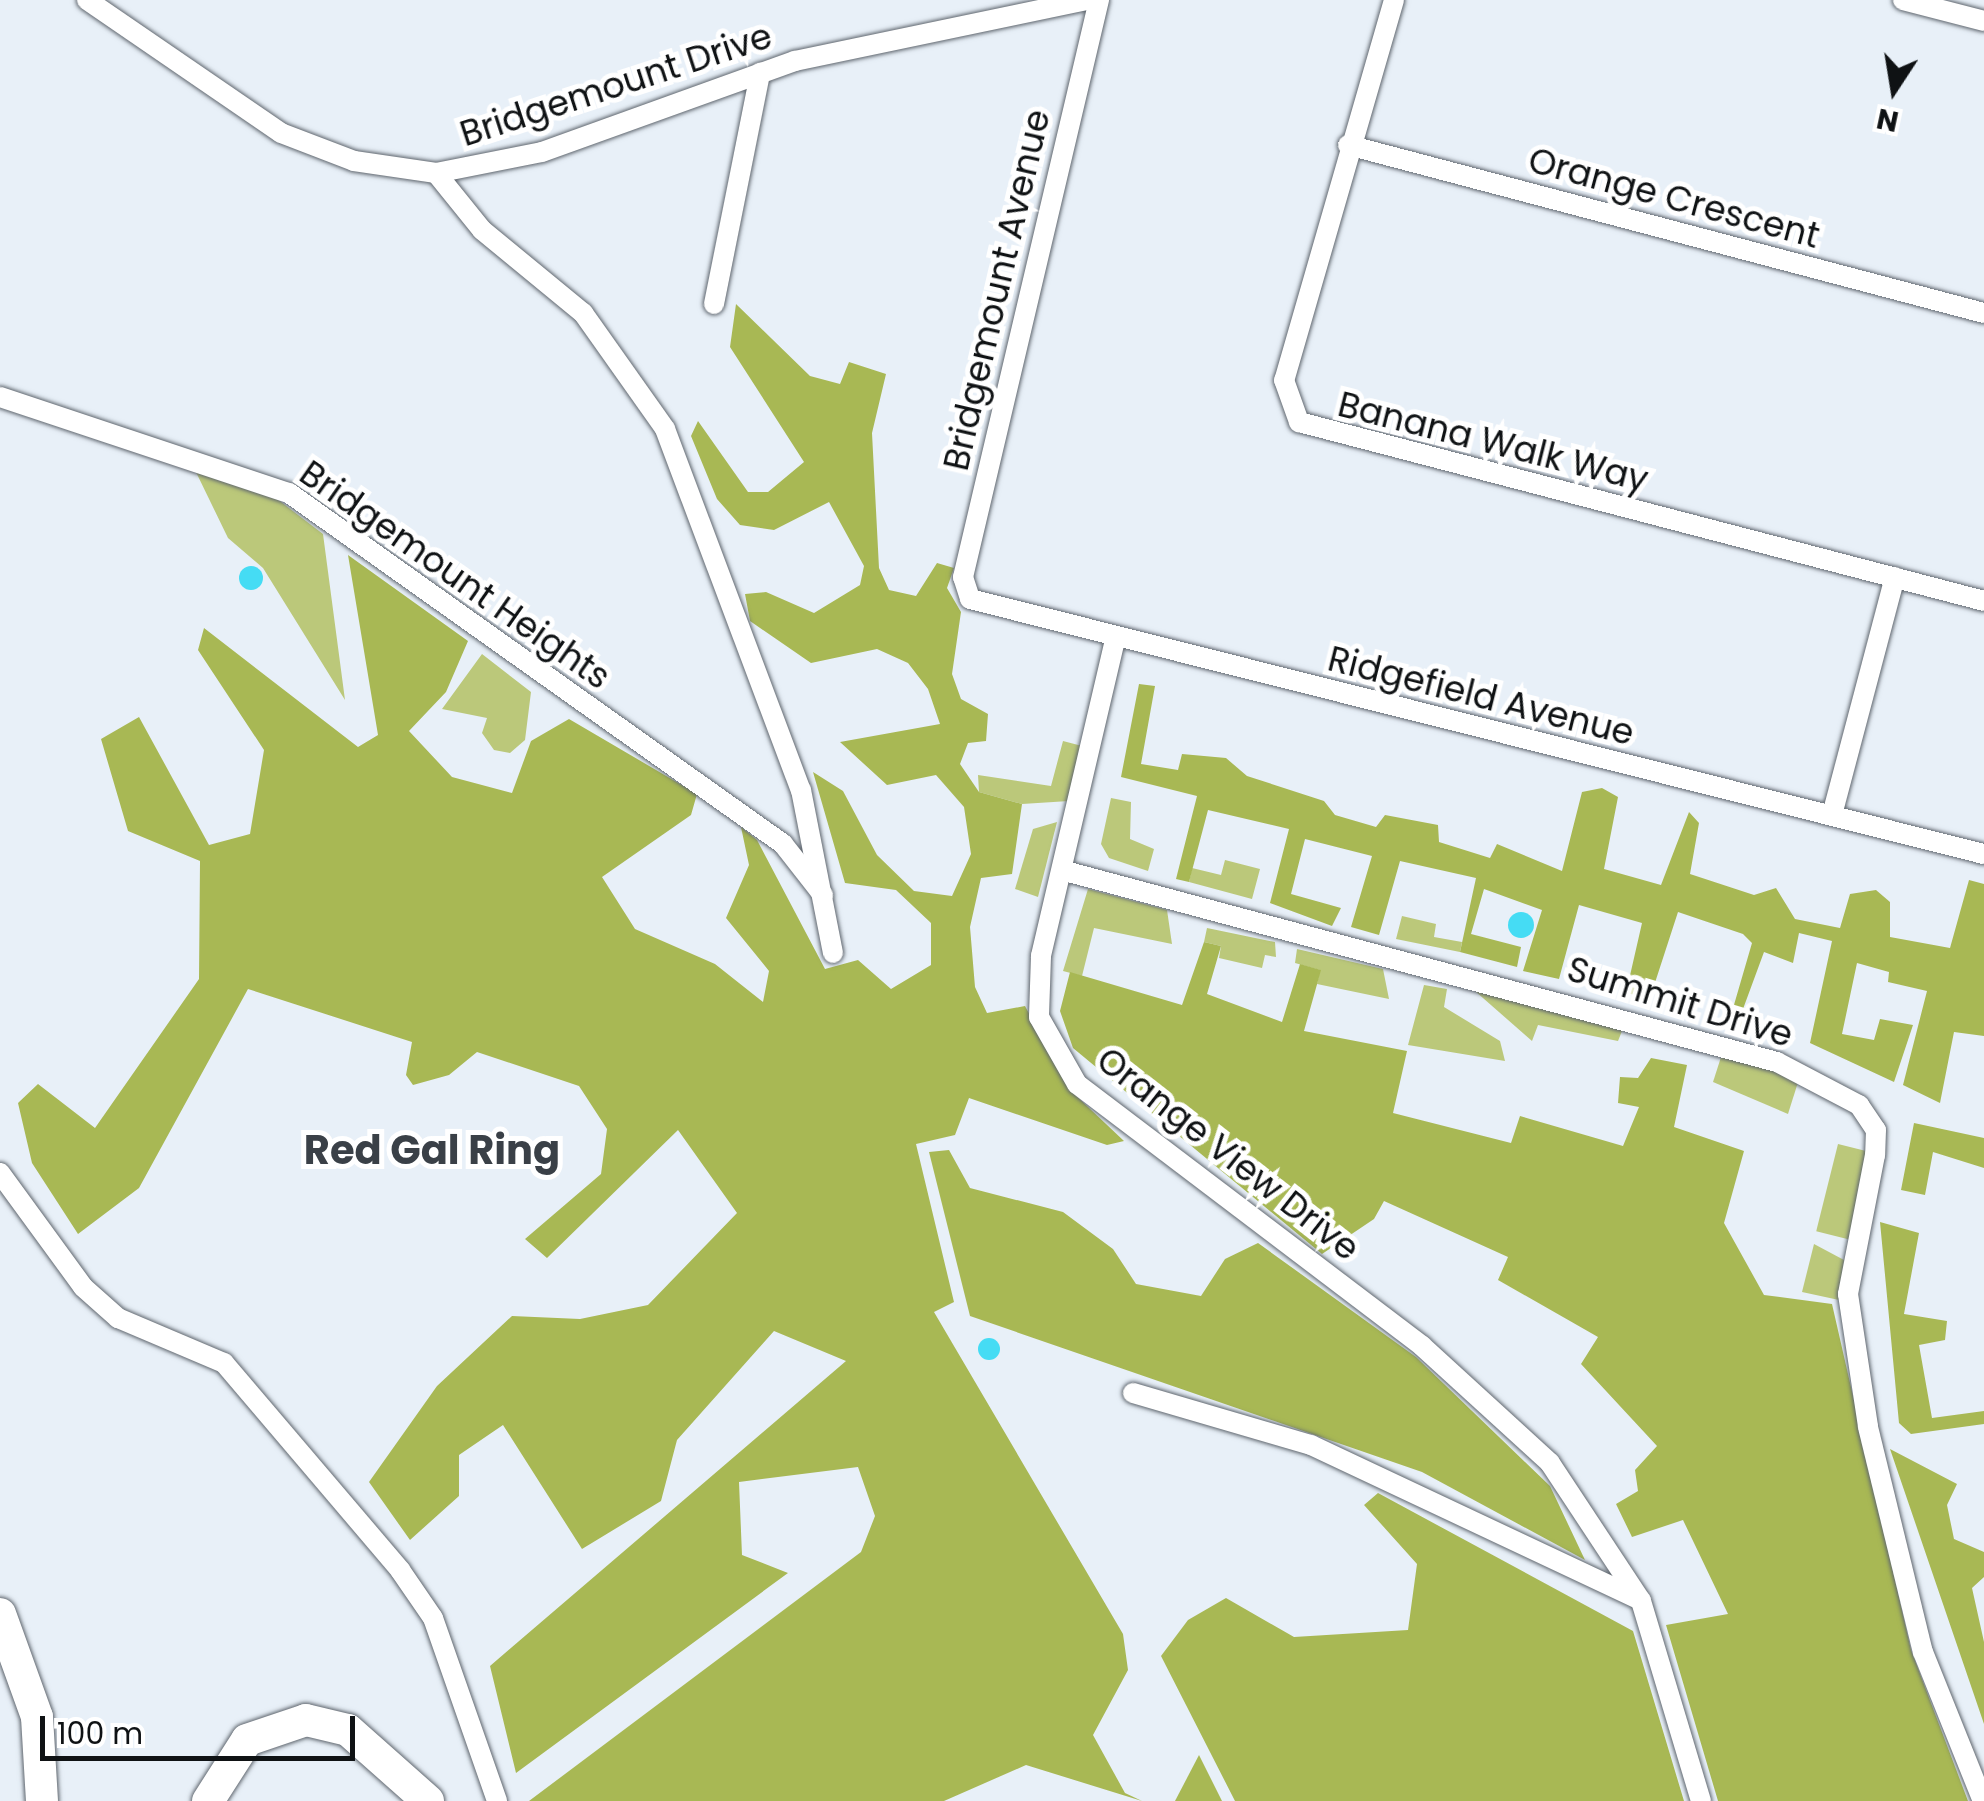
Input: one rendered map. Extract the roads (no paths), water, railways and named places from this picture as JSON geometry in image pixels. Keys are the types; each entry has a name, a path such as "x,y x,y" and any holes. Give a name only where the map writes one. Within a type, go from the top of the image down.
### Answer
{"main road":[{"path":"0,1614 29,1682 42,1801"},
{"path":"208,1801 247,1740 306,1720 348,1730 428,1801"}],"street":[{"name":"Bridgemount Drive","path":"86,0 282,133 354,161 436,173 542,152 760,73 1088,0"},
{"name":"Bridgemount Avenue","path":"965,594 1099,0"},
{"name":"Banana Walk Way","path":"1394,0 1348,145 1284,380 1299,422 1984,601"},
{"path":"1903,0 1984,22"},
{"path":"714,304 760,73"},
{"name":"Orange Crescent","path":"1348,145 1984,314"},
{"name":"Bridgemount Heights","path":"436,173 482,230 583,313 664,429 801,790 833,953"},
{"name":"Bridgemount Heights","path":"0,397 289,493 783,844 823,895"},
{"path":"1832,816 1895,577"},
{"name":"Ridgefield Avenue","path":"965,594 1115,640 1984,854"},
{"name":"Orange View Drive","path":"1115,640 1065,872 1041,956 1039,1017 1077,1084 1422,1346 1550,1463 1641,1601 1701,1801"},
{"name":"Summit Drive","path":"1065,872 1777,1062 1859,1105 1876,1130 1875,1155 1848,1294 1868,1427 1924,1652 1983,1801"},
{"path":"0,1173 83,1287 118,1318 224,1363 400,1570 433,1618 497,1801"},
{"path":"1133,1393 1311,1445 1641,1601"}],"water":[{"path":"251,566 263,578 251,590 239,578"},
{"path":"1521,912 1530,916 1534,925 1530,934 1521,938 1512,934 1508,925 1512,916"},
{"path":"989,1338 997,1341 997,1357 989,1360 981,1357 978,1349 981,1341"}],"district":[{"name":"Red Gal Ring","path":"432,1150"}]}
